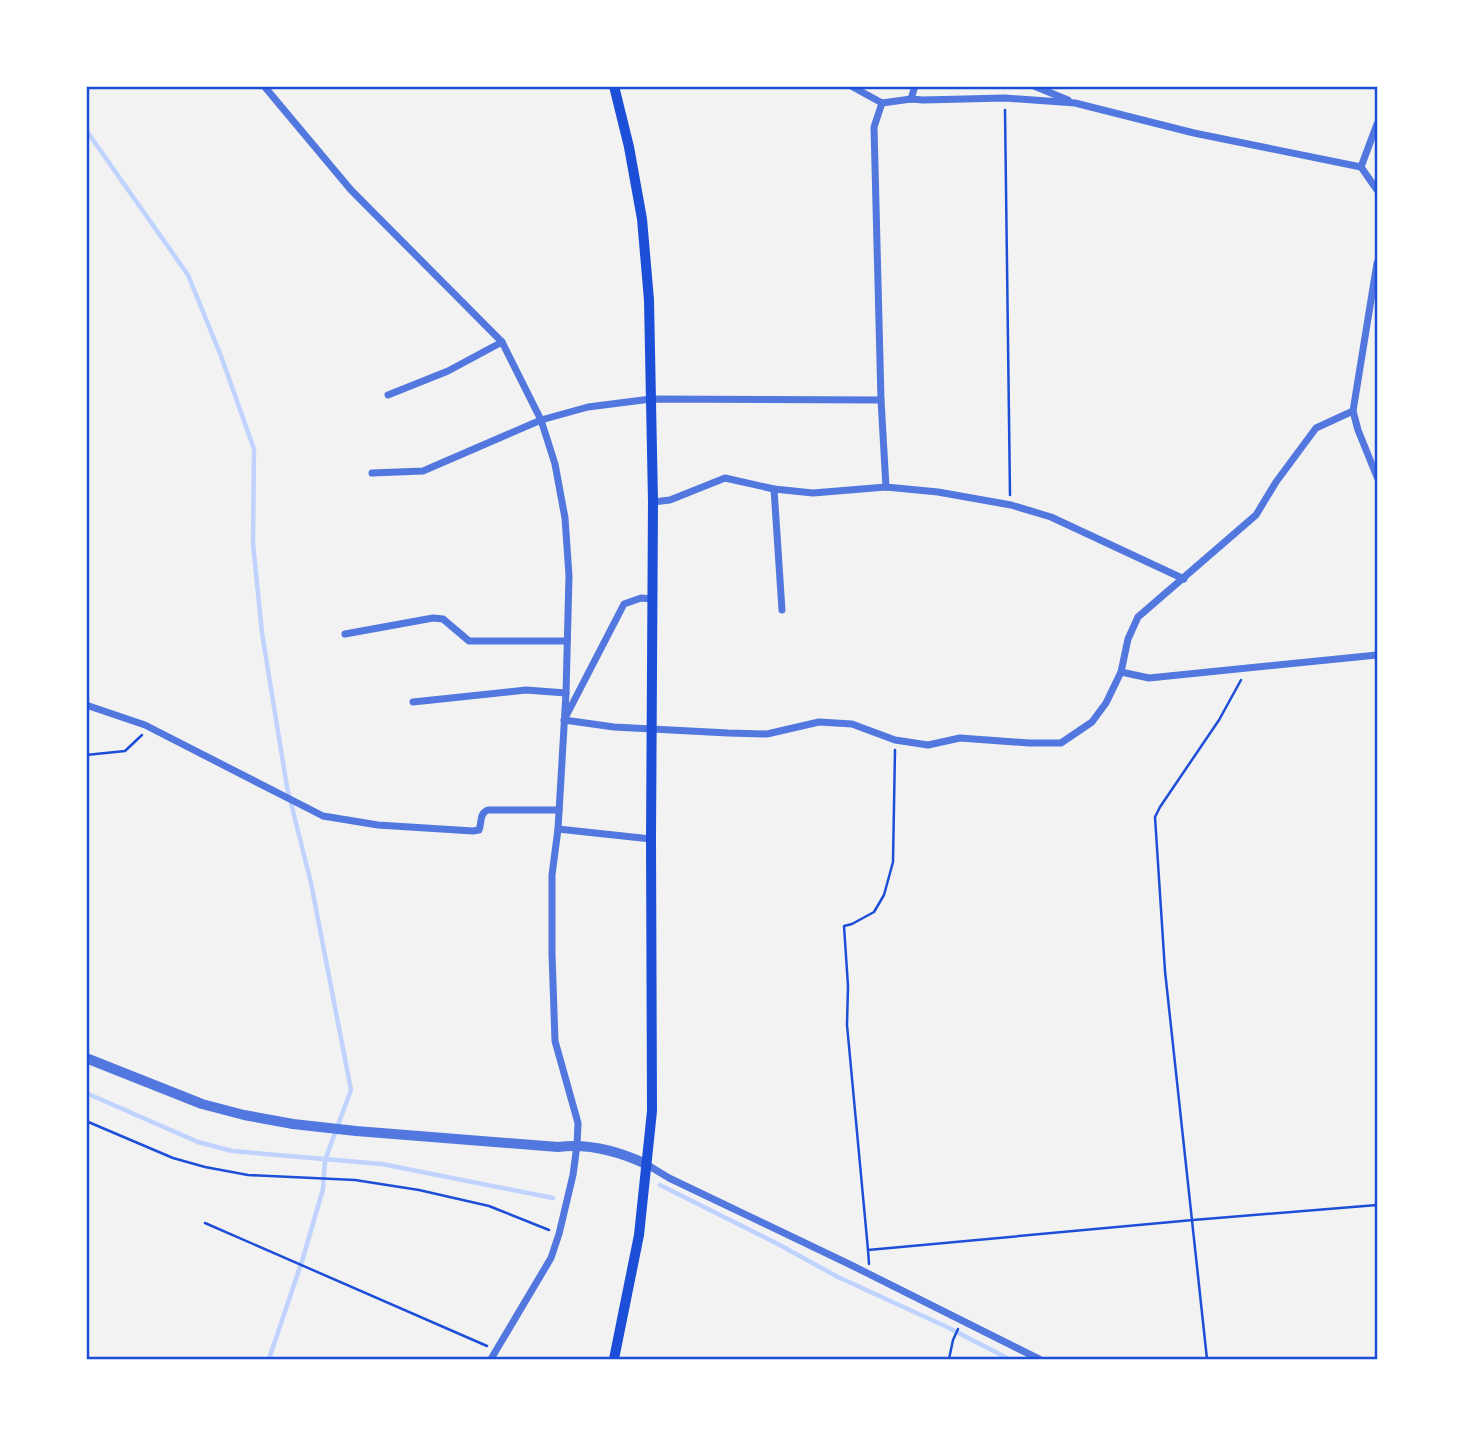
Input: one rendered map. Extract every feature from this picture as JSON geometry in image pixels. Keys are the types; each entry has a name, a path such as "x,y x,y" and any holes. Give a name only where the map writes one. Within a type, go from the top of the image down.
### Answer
{"main road":[{"path":"614,86 629,147 642,219 649,300 653,502 652,1111 639,1235 614,1359"}],"street":[{"path":"264,86 351,190 502,342 541,420 555,464 565,518 569,576 566,693 558,829 552,875 552,954 555,1041 578,1123 577,1145 573,1175 551,1258 491,1359"},
{"path":"852,86 881,103 911,99 1005,98 1075,103"},
{"path":"911,99 915,86"},
{"path":"1034,86 1075,103 1194,132 1361,167 1377,190"},
{"path":"881,103 874,127 886,487"},
{"path":"1361,167 1377,124"},
{"path":"1377,263 1353,411 1377,477"},
{"path":"388,395 448,371 502,342"},
{"path":"372,473 423,471 541,420 588,407 651,399 881,400"},
{"path":"564,720 653,730 767,734 819,722 852,724 895,740 928,745 960,738 1061,743 1092,722 1106,703 1121,672 1128,639 1138,617 1256,515 1276,482 1316,428 1353,411"},
{"path":"653,502 670,500 725,478 774,489 813,493 886,487 938,492 1010,505 1051,517 1184,579"},
{"path":"774,489 782,610"},
{"path":"564,720 624,604 641,598 652,599"},
{"path":"345,634 433,618 443,619 469,641 567,641"},
{"path":"1121,672 1149,678 1377,655"},
{"path":"413,702 526,690 566,693"},
{"path":"86,705 145,725 323,816 378,825 473,831 479,830 481,816 488,810 559,810"},
{"path":"558,829 651,839"},
{"path":"86,1058 202,1104 293,1124 558,1147 577,1145 626,1155 1039,1359"}],"path":[{"path":"1005,98 1010,505"},
{"path":"1207,1359 1165,971 1155,817 1219,720 1245,668"},
{"path":"86,755 125,751 141,737 145,725"},
{"path":"869,1274 847,1025 848,986 844,926 874,912 884,895 893,862 895,740"},
{"path":"86,1121 173,1158 205,1167 248,1175 355,1180 419,1190 489,1206 559,1234"},
{"path":"868,1250 1377,1205"},
{"path":"205,1223 497,1349"},
{"path":"949,1359 960,1325"}],"waterway":[{"path":"86,130 188,275 221,356 254,449 253,544 262,633 287,787 311,883 351,1090 325,1160 323,1189 269,1359"},
{"path":"86,1093 198,1142 232,1151 382,1164 553,1198"},
{"path":"660,1185 838,1277 1009,1359"}]}
